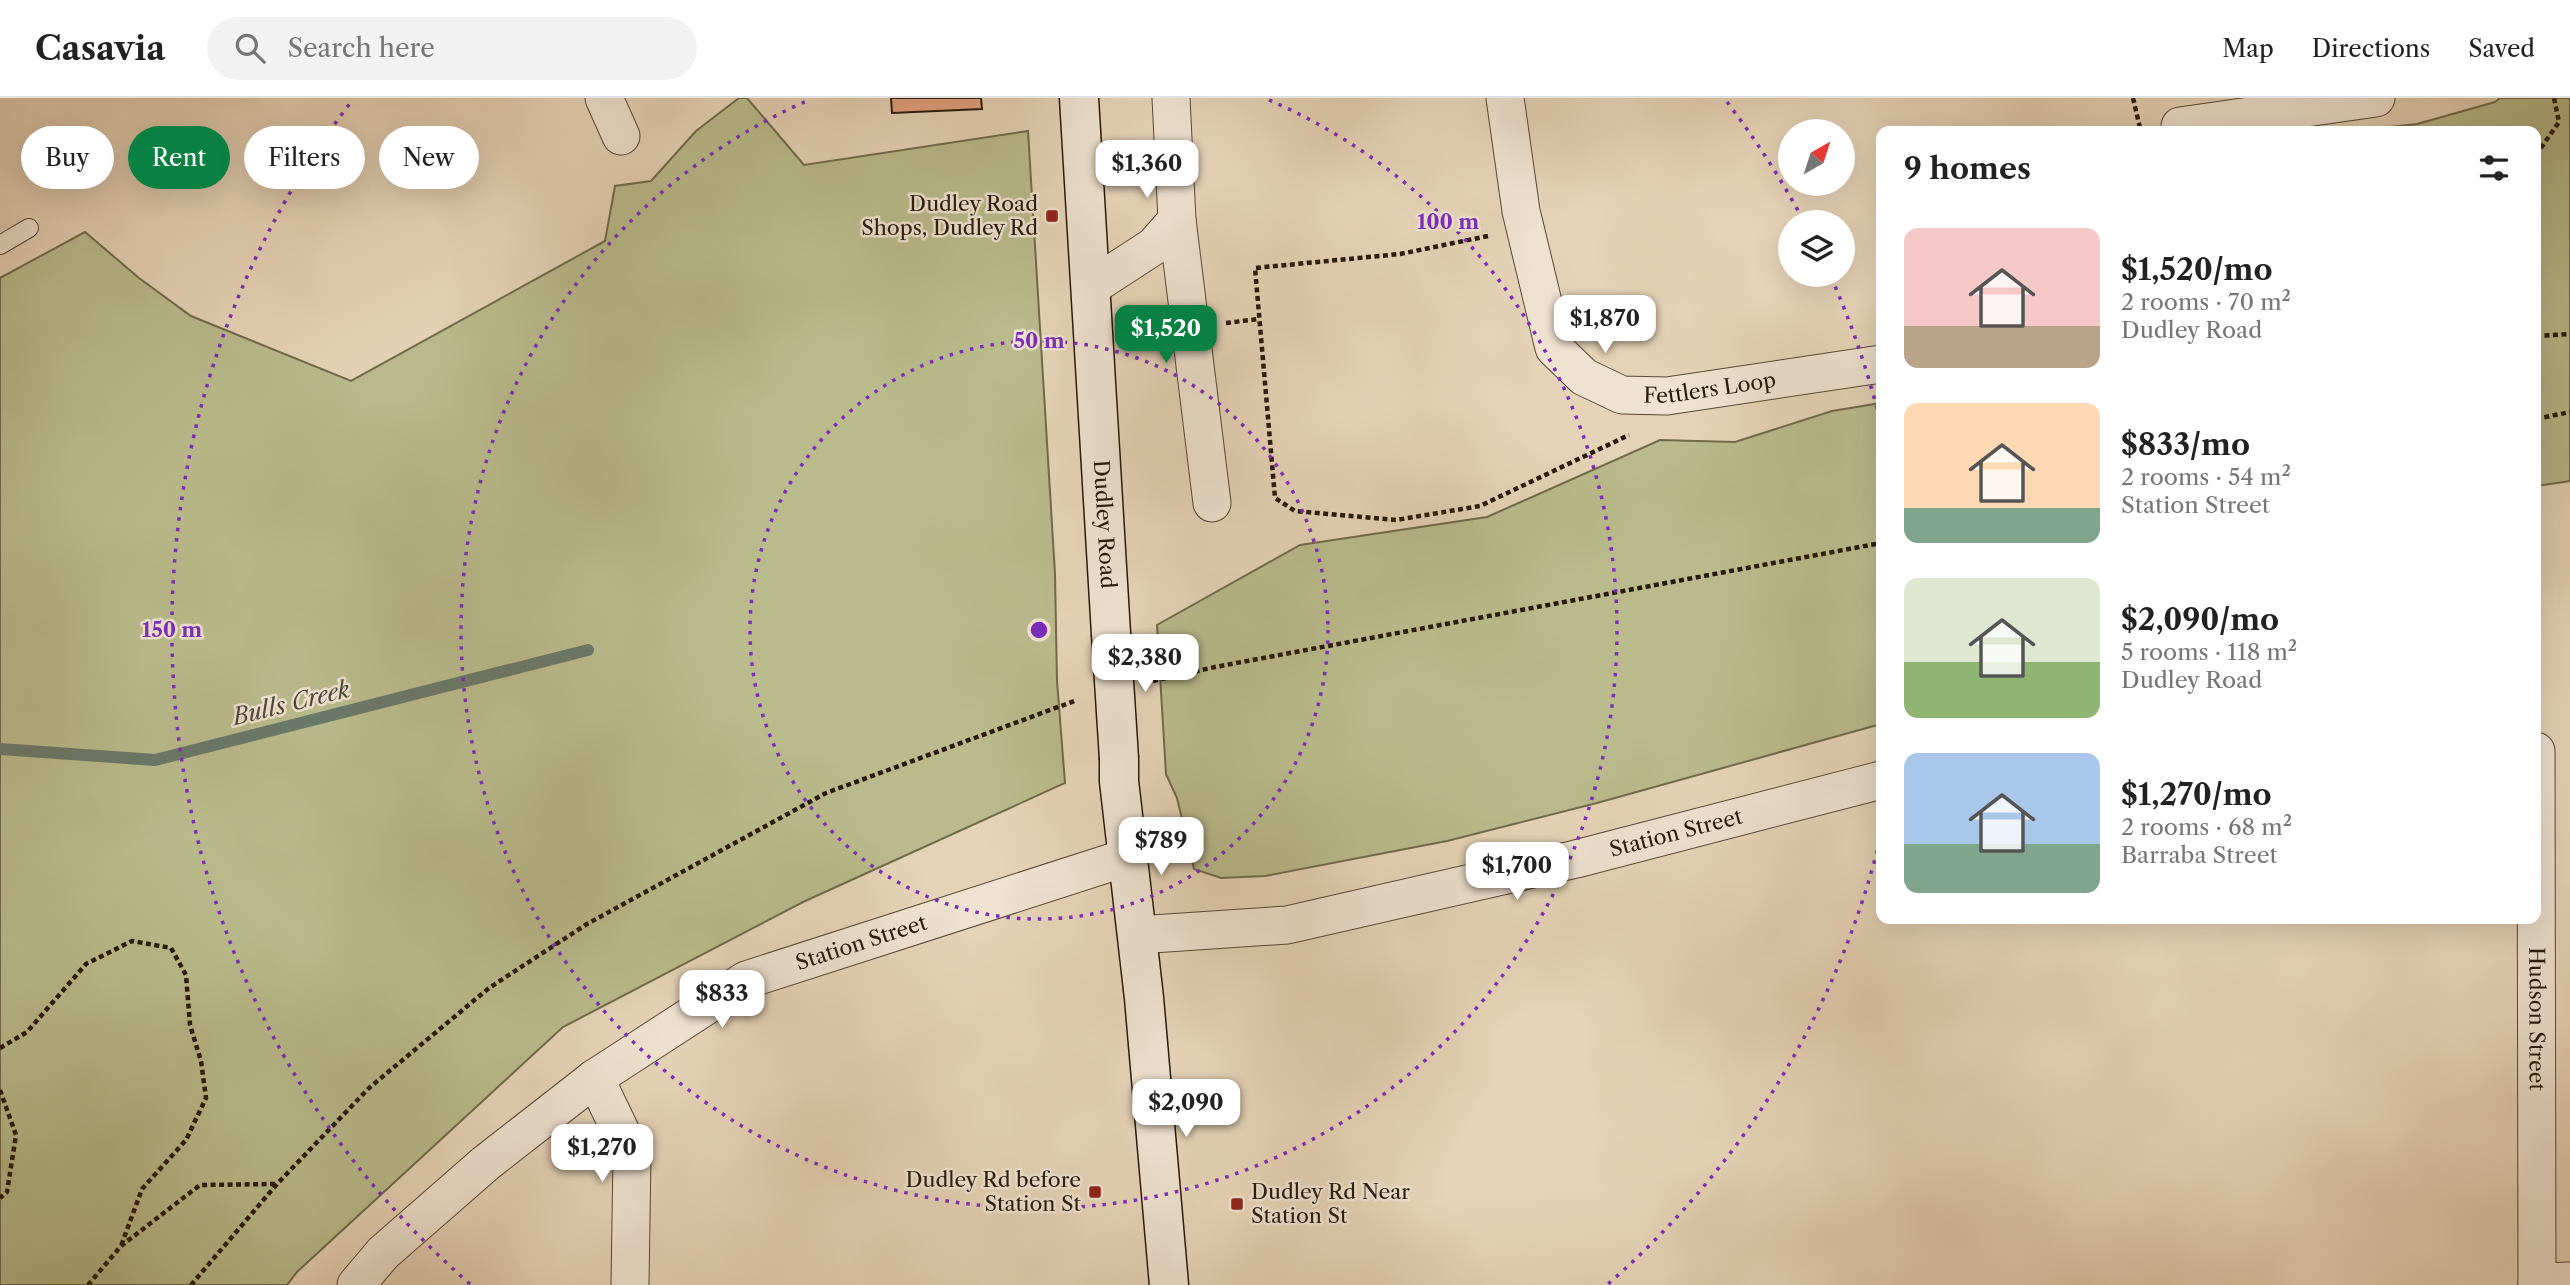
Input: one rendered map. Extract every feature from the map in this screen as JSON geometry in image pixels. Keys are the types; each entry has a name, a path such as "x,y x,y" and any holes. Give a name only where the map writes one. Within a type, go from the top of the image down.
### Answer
{"main road":[{"name":"Dudley Road","path":"1079,98 1119,759 1169,1285"}],"street":[{"path":"604,98 621,136"},
{"path":"1171,98 1177,220 1212,503"},
{"name":"Fettlers Loop","path":"1505,98 1521,211 1554,348 1584,377 1622,395 1667,397 1876,365"},
{"path":"2179,119 2376,98"},
{"path":"1091,287 1154,246 1177,220"},
{"name":"Station Street","path":"1137,935 1287,925 1576,859 1876,781"},
{"name":"Station Street","path":"356,1285 383,1253 486,1163 595,1078 746,981 1128,856"},
{"name":"Hudson Street","path":"2540,924 2548,1283"},
{"path":"595,1078 632,1155 630,1285"}],"lane":[{"path":"0,245 29,228"}],"path":[{"path":"2133,98 2139,126"},
{"path":"2541,148 2560,122 2554,98"},
{"path":"1493,235 1400,254 1255,268 1275,498 1296,511 1396,520 1480,506 1632,434"},
{"path":"2541,337 2570,334"},
{"path":"2541,418 2570,412"},
{"path":"1148,683 1229,664 1876,544"},
{"path":"191,1285 276,1184 369,1088 489,988 587,924 827,793 1081,698"},
{"path":"0,1048 27,1032 86,964 132,941 171,948 186,975 190,1025 201,1062 206,1098 186,1140 142,1189 121,1245"},
{"path":"0,1090 16,1135 8,1192 0,1198"},
{"path":"88,1285 121,1245 200,1185 276,1184"}],"green space":[{"path":"739,98 747,98 804,165 1028,131 1055,574 1057,681 1065,783 803,902 563,1027 297,1272 287,1285 0,1285 0,278 85,232 139,278 191,316 351,381 605,241 615,186 651,181 696,131"},
{"path":"2500,98 2570,98 2570,481 2541,485 2541,126 2399,126 2417,124 2495,102"},
{"path":"1876,404 1876,725 1597,803 1447,841 1265,876 1221,878 1194,869 1177,798 1166,774 1157,625 1300,545 1487,517 1660,440 1735,442 1832,411"}],"building":[{"path":"891,98 981,98 982,109 892,113"}],"waterway":[{"name":"Bulls Creek","path":"0,749 155,760 588,650"}],"place":[{"name":"Dudley Road Shops, Dudley Rd","path":"1052,216"},
{"name":"Dudley Rd before Station St","path":"1095,1192"},
{"name":"Dudley Rd Near Station St","path":"1237,1204"}]}
